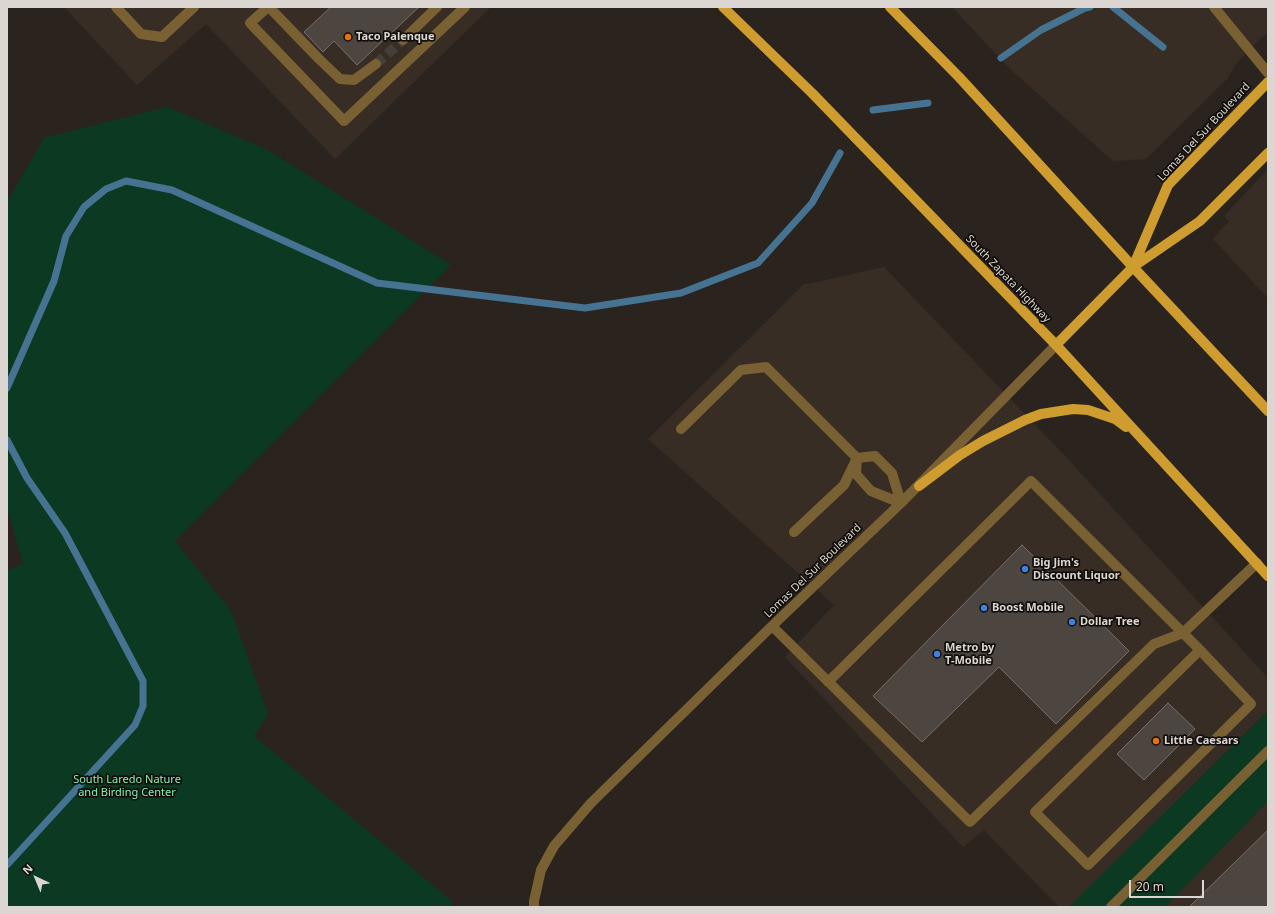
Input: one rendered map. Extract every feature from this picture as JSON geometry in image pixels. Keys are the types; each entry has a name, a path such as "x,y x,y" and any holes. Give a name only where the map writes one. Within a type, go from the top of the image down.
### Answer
{"main road":[{"name":"South Zapata Highway","path":"722,7 812,92 1056,345 1268,576"},
{"path":"890,7 959,77 1268,412"},
{"name":"Lomas Del Sur Boulevard","path":"1133,267 1168,185 1268,82"},
{"name":"Lomas Del Sur Boulevard","path":"1056,345 1133,267 1200,221 1268,153"},
{"path":"919,486 960,456 989,438 1025,420 1056,410 1088,410 1102,414 1115,419 1145,442"}],"street":[{"path":"116,7 141,34 162,37 194,7"},
{"path":"376,64 354,80 340,79 268,7 250,23 344,121 465,7"},
{"path":"403,40 438,7"},
{"path":"1214,7 1268,73"},
{"name":"Lomas Del Sur Boulevard","path":"534,907 541,870 554,846 591,803 772,626 901,504 1056,345"},
{"path":"681,429 741,370 766,368 857,458 856,474 871,491 901,504"},
{"path":"857,458 875,456 892,473 901,504"},
{"path":"794,532 844,484 857,458"},
{"path":"828,682 1031,481 1200,650 1251,704 1088,865 1034,812 1200,650"},
{"path":"772,626 970,822 1154,644 1183,633 1257,563"},
{"path":"1111,907 1268,751"}],"shaded area":[{"path":"64,7 491,7 335,159 206,24 137,85"},
{"path":"952,7 1268,7 1268,33 1260,39 1236,64 1228,78 1146,159 1113,161 1010,69"},
{"path":"1268,169 1268,298 1213,239 1229,221 1224,216"},
{"path":"884,267 1066,457 1268,678 1268,711 1069,907 1059,907 984,830 963,847 785,657 834,605 648,439 803,285"},
{"path":"1268,801 1268,907 1165,907"}],"green space":[{"name":"South Laredo Nature and Birding Center","path":"167,107 266,149 451,265 175,541 231,611 268,714 254,736 454,903 449,907 7,907 7,571 23,563 7,509 7,202 44,138"},
{"path":"1268,711 1268,801 1165,907 1069,907"}],"building":[{"name":"Taco Palenque","path":"331,7 419,7 357,65 334,41 323,52 304,32"},
{"path":"1022,545 1129,651 1056,724 999,667 922,742 873,696"},
{"name":"Little Caesars","path":"1168,703 1195,729 1144,780 1117,754"},
{"path":"1268,830 1268,907 1189,907"}],"waterway":[{"path":"1001,58 1041,30 1085,8 1090,7"},
{"path":"1113,7 1163,47"},
{"path":"873,110 928,103"},
{"path":"7,388 54,281 66,236 84,207 106,189 126,181 172,190 377,283 585,308 681,293 758,263 812,203 840,153"},
{"path":"7,440 27,478 65,533 143,681 143,706 135,725 7,865"}],"tunnel":[{"path":"376,64 403,40"}],"place":[{"name":"Taco Palenque","path":"348,37"},
{"name":"Big Jim's Discount Liquor","path":"1025,569"},
{"name":"Boost Mobile","path":"984,608"},
{"name":"Dollar Tree","path":"1072,622"},
{"name":"Metro by T-Mobile","path":"937,654"},
{"name":"Little Caesars","path":"1156,741"}]}
